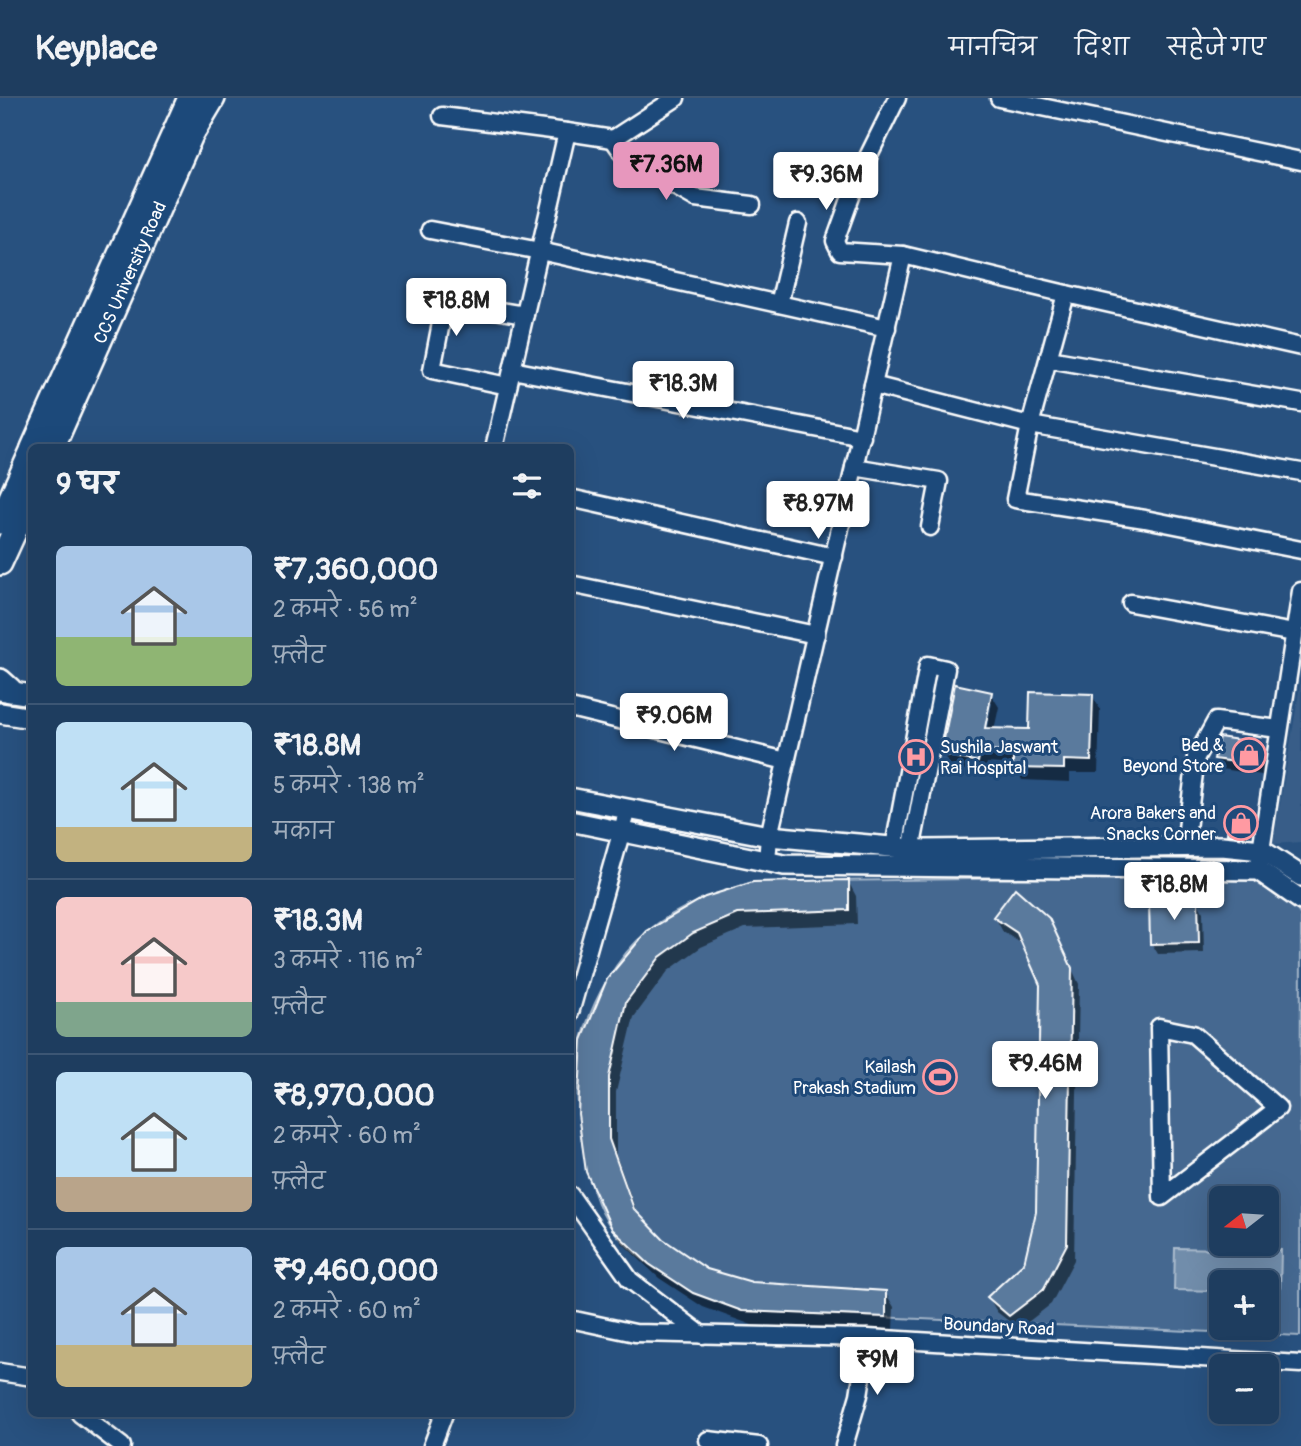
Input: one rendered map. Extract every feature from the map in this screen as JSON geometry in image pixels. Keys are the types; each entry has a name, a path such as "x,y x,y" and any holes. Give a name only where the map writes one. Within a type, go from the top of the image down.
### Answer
{"highway":[{"name":"CCS University Road","path":"35,444 85,353 190,98"},
{"name":"CCS University Road","path":"109,299 191,135 214,98"},
{"name":"CCS University Road","path":"53,444 85,353"},
{"name":"CCS University Road","path":"0,522 27,488"},
{"name":"CCS University Road","path":"0,563 27,488"}],"main road":[{"path":"0,713 27,717"},
{"path":"0,726 27,717"},
{"path":"574,798 769,836 904,855 1125,868 1258,870 1301,900"},
{"path":"574,822 784,865 904,855 1222,846 1261,850 1298,871"},
{"path":"1124,848 1125,868"}],"street":[{"path":"442,116 613,139 676,98"},
{"path":"897,98 858,177 835,241 840,251 904,255 1301,346"},
{"path":"999,98 1301,161"},
{"path":"495,444 568,132"},
{"path":"613,139 627,159 695,198 752,205"},
{"path":"779,304 798,223"},
{"path":"430,230 540,251 887,328"},
{"path":"766,862 769,836 786,761 904,255"},
{"path":"1066,294 1030,425 1015,499 1145,519 1301,550"},
{"path":"525,315 444,302 432,370 510,378 862,437"},
{"path":"1049,359 1301,403"},
{"path":"873,385 1030,425 1301,472"},
{"path":"855,467 939,481 930,527"},
{"path":"574,499 834,558"},
{"path":"574,585 816,635"},
{"path":"1258,870 1301,591"},
{"path":"1132,603 1294,633"},
{"path":"928,664 946,668 904,855 928,664"},
{"path":"574,709 786,761"},
{"path":"1187,829 1196,757 1216,720 1279,729"},
{"path":"574,999 628,809"},
{"path":"1159,1027 1193,1034 1278,1108 1268,1116 1162,1197 1159,1027"},
{"path":"574,1201 630,1280 702,1335"},
{"name":"Boundary Road","path":"574,1320 635,1333 868,1338 1301,1364"},
{"path":"844,1446 859,1395 868,1338"},
{"path":"0,1371 28,1376"},
{"path":"84,1417 122,1446"},
{"path":"432,1446 443,1417"},
{"path":"708,1440 760,1446"}],"shaded area":[{"path":"1301,680 1301,842 1273,844 1295,716"},
{"name":"Kailash Prakash Stadium","path":"1248,875 1283,888 1301,916 1300,1336 1279,1335 1279,1270 1209,1270 1209,1332 742,1311 706,1297 656,1269 626,1245 613,1230 602,1213 593,1190 586,1165 578,1110 577,1084 582,1039 599,995 626,953 648,931 672,914 753,882"},
{"path":"1175,1248 1209,1249 1209,1256 1279,1256 1281,1250 1280,1293 1279,1270 1209,1270 1209,1291 1174,1290"}],"building":[{"path":"955,684 992,692 985,728 1029,729 1030,692 1093,694 1091,761 1064,760 1064,769 1013,768 1013,752 980,751 978,762 941,754"},
{"path":"1219,737 1259,743 1256,765 1214,759"},
{"path":"1229,816 1245,817 1243,836 1227,834"},
{"path":"849,880 849,910 737,914 693,933 660,957 626,1002 609,1077 609,1139 634,1209 663,1239 707,1269 752,1282 886,1291 886,1317 742,1311 693,1293 649,1264 612,1229 586,1172 578,1114 582,1040 607,979 647,931 705,897 753,882"},
{"path":"1015,888 1049,918 1072,968 1067,1244 1043,1290 1009,1316 987,1297 1024,1263 1036,1212 1040,985 1017,933 993,917"},
{"path":"1198,900 1199,943 1150,944 1149,901"}],"place":[{"name":"Bed & Beyond Store","path":"1249,755"},
{"name":"Sushila Jaswant Rai Hospital","path":"916,757"},
{"name":"Arora Bakers and Snacks Corner","path":"1241,823"},
{"name":"Kailash Prakash Stadium","path":"940,1077"}]}
